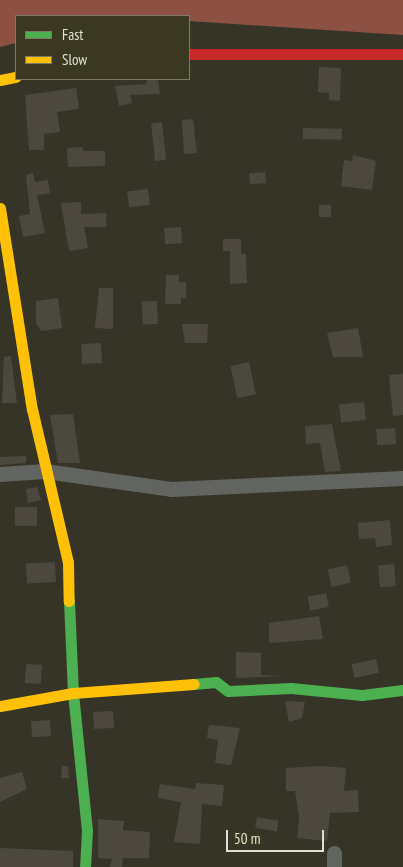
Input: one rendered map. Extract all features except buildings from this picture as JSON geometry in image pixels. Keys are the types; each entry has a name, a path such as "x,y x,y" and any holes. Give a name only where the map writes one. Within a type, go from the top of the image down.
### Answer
{"street":[{"path":"190,54 403,54"},
{"path":"0,80 15,77"},
{"path":"0,208 45,471 68,562 73,693 87,830 85,867"},
{"path":"0,474 45,471 171,488 403,478"},
{"path":"0,706 73,693 216,682 228,691 291,688 362,695 403,690"}],"shaded area":[{"path":"0,0 403,0 403,35 190,21 190,15 15,15 15,43 0,47"}],"traffic: fast":[{"path":"69,601 73,693 87,830 85,867"},
{"path":"194,684 216,682 228,691 291,688 362,695 403,690"}],"traffic: slow":[{"path":"0,80 15,77"},
{"path":"0,208 32,409 68,562 69,601"},
{"path":"0,706 73,693 194,684"}],"traffic: jam":[{"path":"190,54 403,54"}]}
